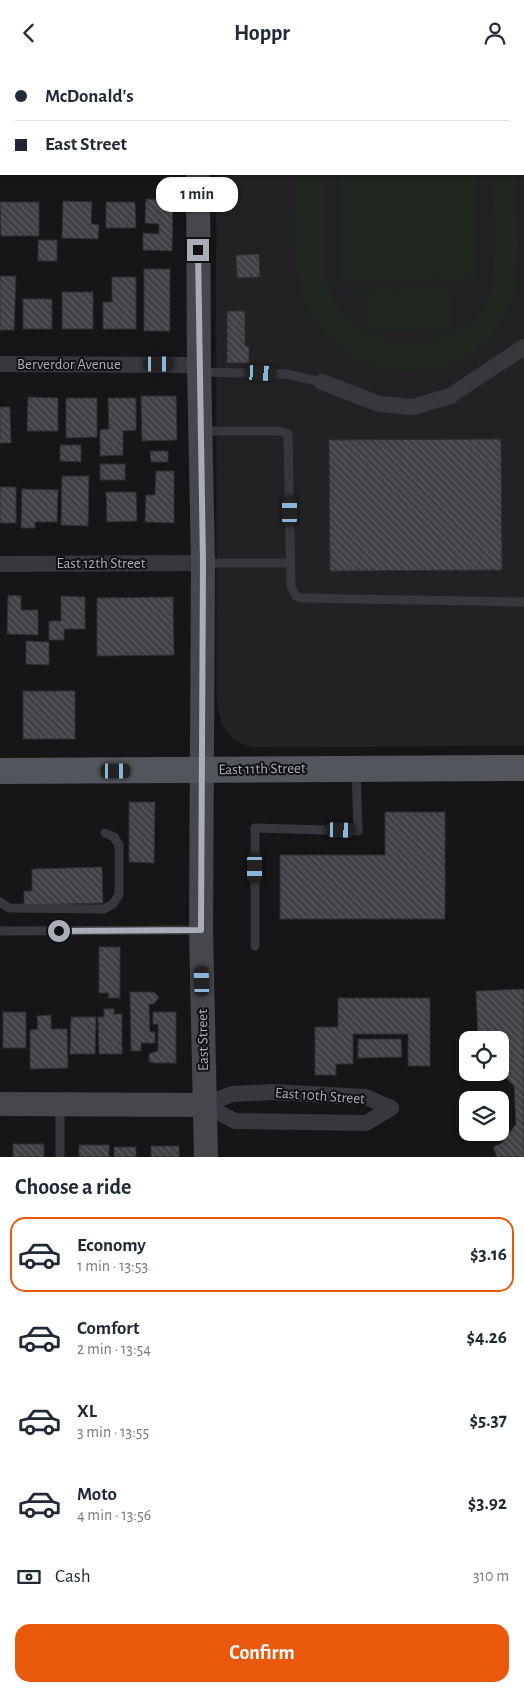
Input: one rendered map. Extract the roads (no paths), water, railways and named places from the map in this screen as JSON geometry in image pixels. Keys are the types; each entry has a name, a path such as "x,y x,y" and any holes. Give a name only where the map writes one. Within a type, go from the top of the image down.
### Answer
{"main road":[{"name":"East 11th Street","path":"0,771 524,768"}],"street":[{"name":"East Street","path":"198,175 203,563 201,930 206,1157"},
{"path":"322,382 379,404 413,407 450,396 524,347"},
{"name":"Berverdor Avenue","path":"0,364 199,368"},
{"name":"East 12th Street","path":"0,564 203,563"},
{"name":"East 10th Street","path":"0,1104 204,1105 232,1094 312,1093 366,1097 391,1108 366,1123 357,1123 235,1121 204,1105"}],"lane":[{"path":"199,368 286,374 322,382"},
{"path":"200,431 285,432 290,438 290,563 293,592 296,596 305,599 524,602"},
{"path":"203,563 290,563"},
{"path":"254,946 255,828 358,831 356,768"},
{"path":"0,902 5,909 104,909 113,904 119,894 119,845 114,837 105,833"},
{"path":"0,931 201,930"},
{"path":"60,1104 60,1157"}]}
